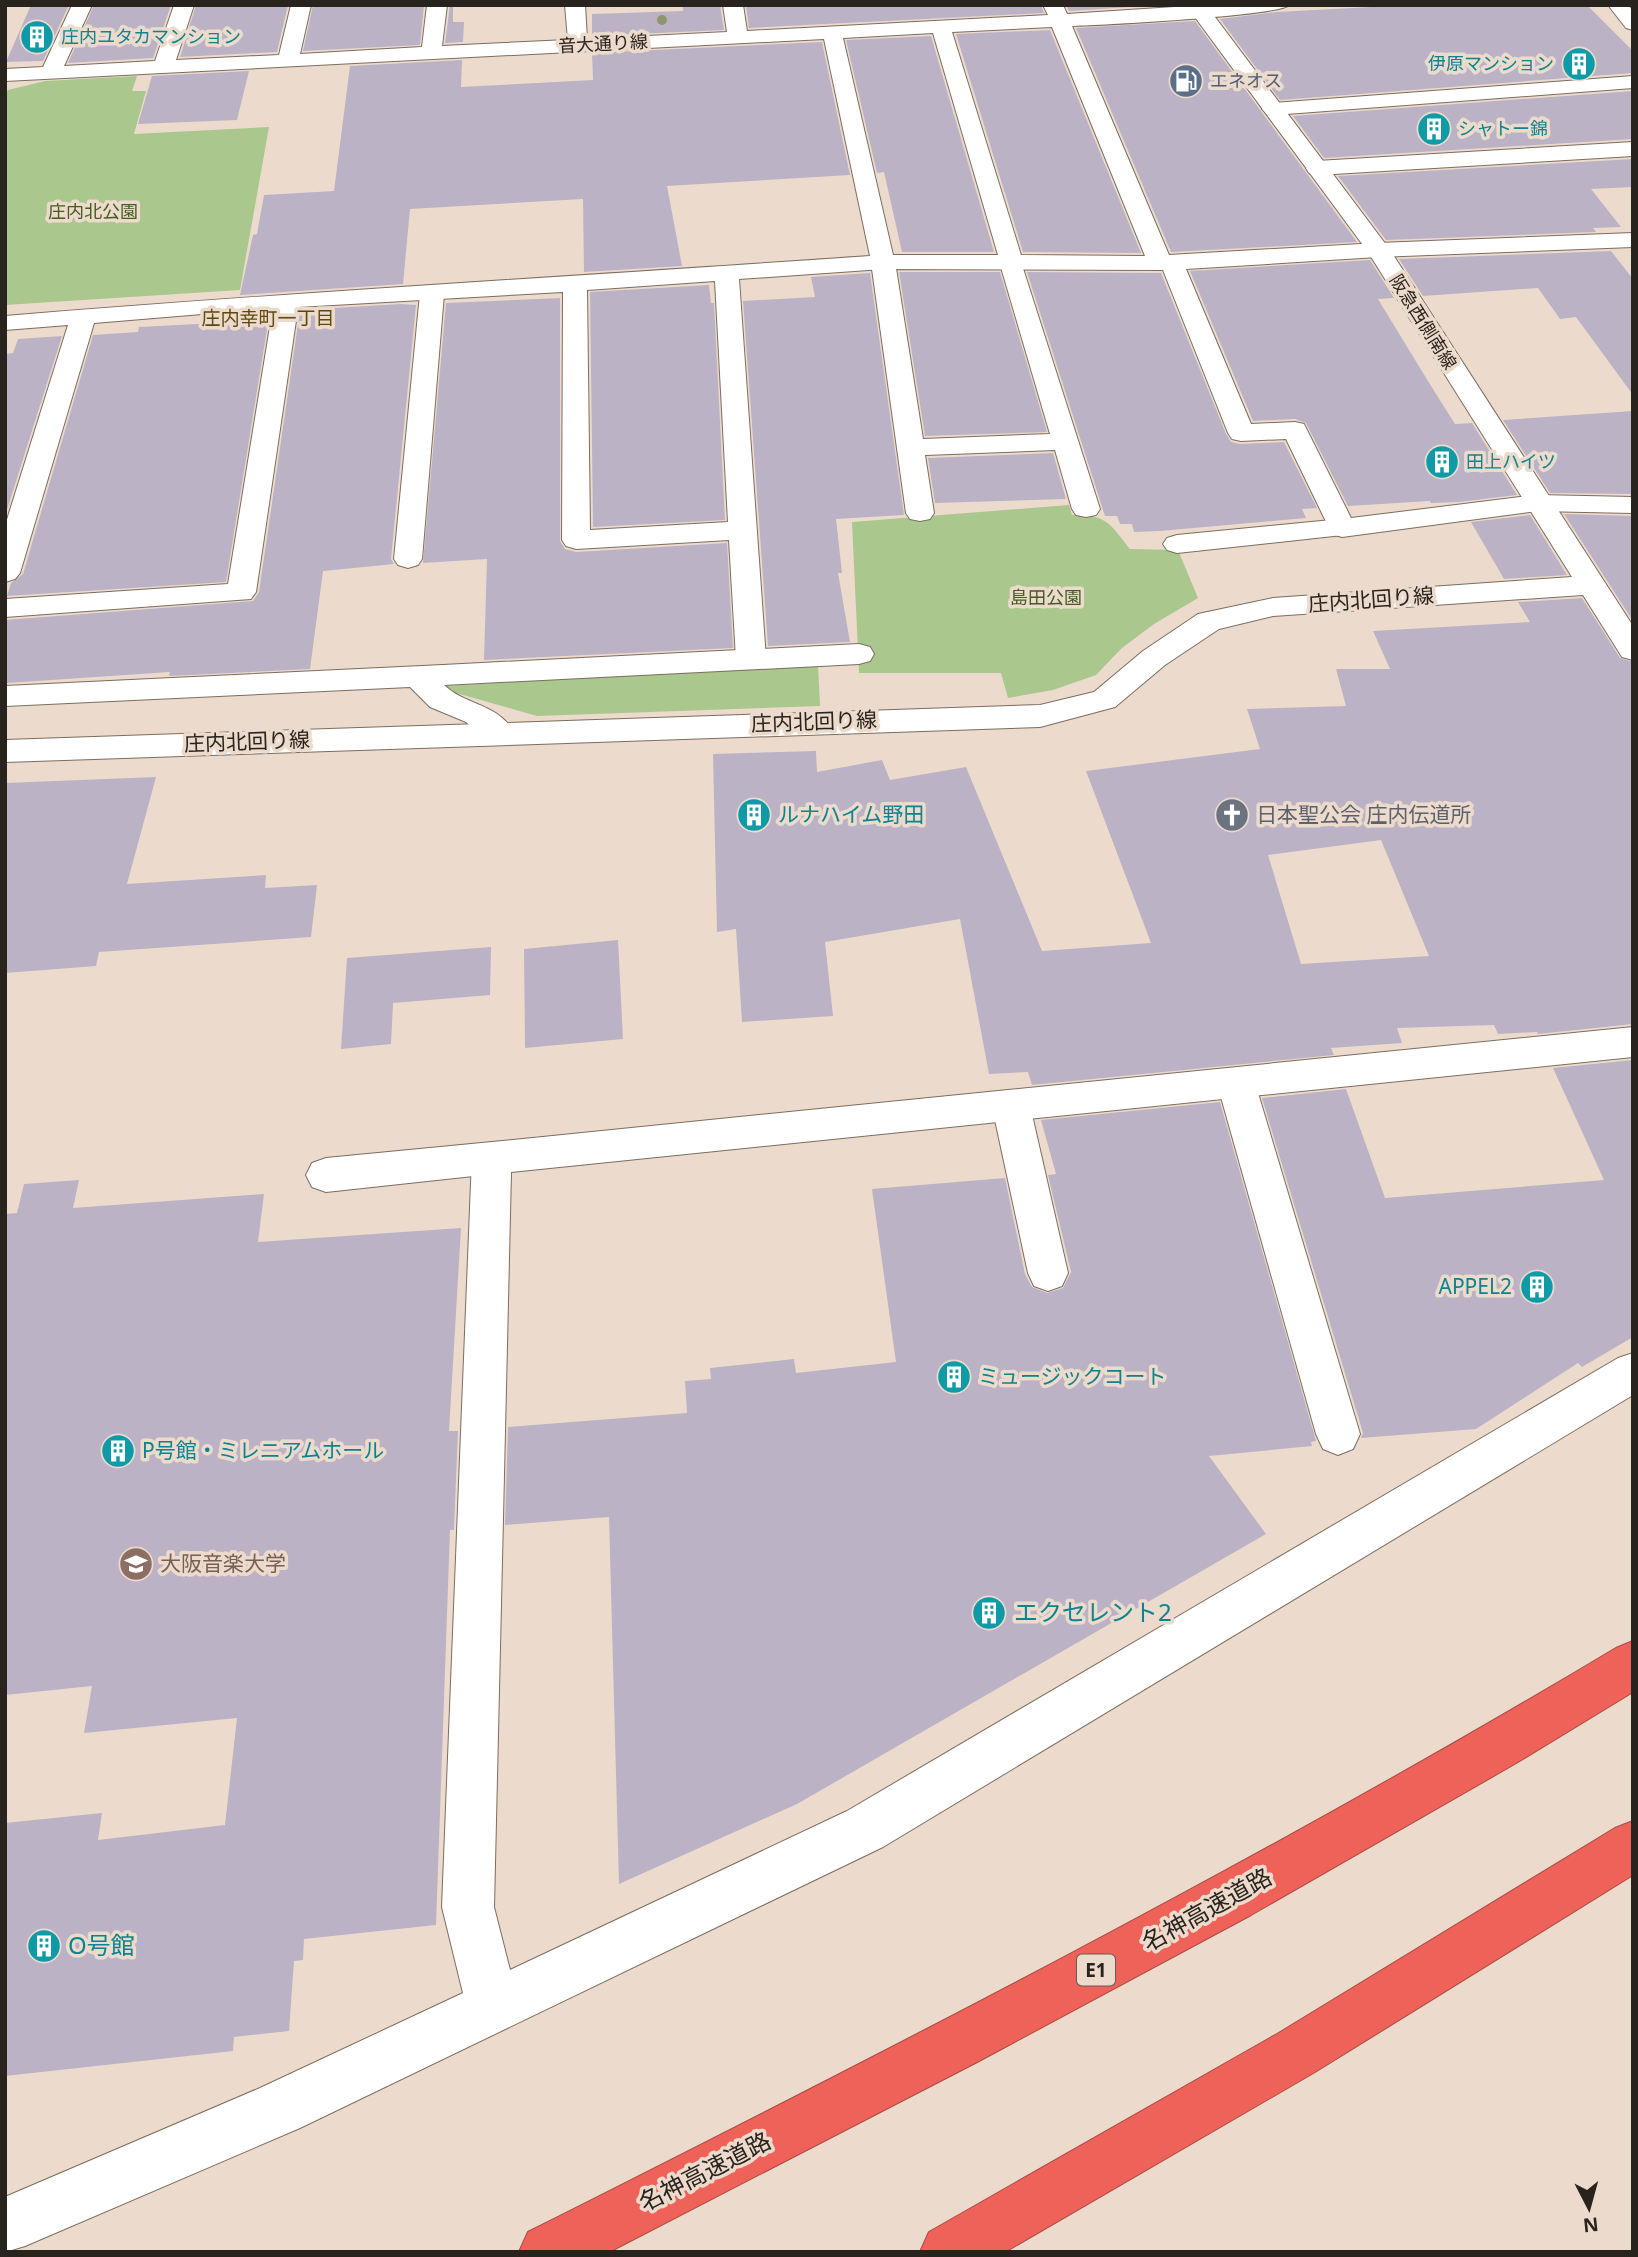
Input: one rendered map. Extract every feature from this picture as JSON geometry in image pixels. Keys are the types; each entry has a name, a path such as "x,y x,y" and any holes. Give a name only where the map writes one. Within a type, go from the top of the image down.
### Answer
{"highway":[{"name":"名神高速道路","path":"548,2252 831,2109 1209,1911 1562,1709 1633,1665"},
{"path":"949,2252 1296,2053 1633,1846"},
{"path":"1296,2053 1633,1876"}],"street":[{"path":"50,73 82,5"},
{"path":"163,67 184,5"},
{"path":"288,61 301,5"},
{"path":"431,54 437,5"},
{"path":"575,5 578,46"},
{"path":"733,5 738,37"},
{"path":"953,5 950,26 1012,264 1086,509"},
{"name":"音大通り線","path":"5,75 738,37 842,27 950,26 1056,13 1279,5"},
{"path":"1618,5 1632,23"},
{"name":"阪急西側南線","path":"1199,9 1378,250 1633,650"},
{"path":"1056,13 1241,433 1295,430 1342,528"},
{"path":"842,27 883,262 920,513"},
{"path":"1273,109 1633,82"},
{"path":"1317,168 1633,149"},
{"path":"5,323 287,300 432,294 883,262 1166,262 1378,250 1628,246"},
{"path":"727,273 751,659"},
{"path":"575,284 576,540 744,530"},
{"path":"408,559 432,294"},
{"path":"5,608 241,592 287,300"},
{"path":"5,573 83,318"},
{"path":"911,448 1065,442"},
{"path":"1177,544 1342,528 1537,503 1633,505"},
{"name":"庄内北回り線","path":"5,751 1041,716 1104,700 1154,658 1209,621 1286,606 1591,585"},
{"path":"5,696 859,654"},
{"path":"430,676 442,700 477,714 499,733"},
{"path":"326,1175 1633,1042"},
{"path":"1236,1083 1338,1434"},
{"path":"1012,1106 1048,1273"},
{"path":"492,1158 468,1907 493,2007"},
{"path":"5,2226 280,2108 866,1829 1633,1372"}],"green space":[{"name":"庄内北公園","path":"137,76 132,91 146,91 134,134 269,127 240,290 5,305 5,96 8,90 45,81"},
{"name":"島田公園","path":"1069,505 1072,515 1093,516 1107,522 1130,549 1178,550 1198,598 1154,624 1122,648 1096,675 1053,690 1008,698 1001,673 859,673 852,522"},
{"path":"818,664 820,706 537,716 456,693 445,686"}],"building":[{"name":"庄内ユタカマンション","path":"31,5 69,5 43,61 6,62"},
{"path":"94,5 171,5 153,58 68,63"},
{"path":"196,5 288,5 277,52 180,57"},
{"path":"313,5 424,5 420,45 303,51"},
{"path":"450,5 453,5 453,22 464,22 463,42 445,43"},
{"path":"683,5 720,5 724,30 592,36 592,14 683,11"},
{"path":"746,5 1041,5 1044,13 749,28"},
{"path":"1066,5 1160,5 1069,11"},
{"path":"1409,5 1587,5 1633,51 1633,73 1280,100 1220,19 1277,12"},
{"path":"1195,21 1357,242 1171,252 1076,28"},
{"path":"1050,30 1141,253 1023,252 956,34"},
{"path":"931,36 994,252 902,252 884,172 877,173 846,40"},
{"path":"822,42 850,175 667,186 682,266 584,272 583,199 410,209 403,284 240,295 253,235 257,234 264,195 334,191 350,66 462,60 461,87 593,80 592,53"},
{"path":"249,71 237,120 138,124 152,76"},
{"name":"シャトー錦","path":"1633,91 1633,139 1324,158 1293,116"},
{"path":"1633,159 1633,187 1591,189 1621,227 1593,228 1596,232 1386,240 1338,176"},
{"path":"1611,251 1633,279 1633,395 1576,317 1560,319 1538,288 1423,296 1399,259"},
{"path":"1370,260 1394,298 1378,299 1431,386 1455,424 1472,423 1517,495 1459,502 1348,506 1306,423 1295,419 1253,421 1190,271"},
{"path":"899,272 1000,272 1047,432 925,436"},
{"path":"1027,272 1161,273 1231,442 1284,442 1317,508 1302,509 1306,518 1134,532 1132,524 1120,524 1117,516 1105,516"},
{"path":"870,273 904,515 836,519 842,573 838,573 850,642 768,646 743,301 815,297 811,277"},
{"path":"709,285 711,303 714,303 725,520 593,527 590,292"},
{"path":"560,298 560,541 565,549 576,552 727,543 733,648 484,660 487,559 423,563 446,303"},
{"path":"416,305 391,559 394,564 323,571 310,669 169,676 170,672 7,683 5,620 253,601 259,592 300,310"},
{"path":"270,311 226,582 7,596 11,583 23,574 93,335 138,332 139,327 235,322 237,314"},
{"path":"62,336 5,516 5,354 13,353 18,339"},
{"path":"1633,411 1633,494 1550,493 1503,420"},
{"path":"1053,453 1066,499 935,503 928,458"},
{"path":"1564,514 1633,516 1633,621"},
{"path":"1530,515 1567,575 1504,579 1471,522"},
{"path":"1582,598 1620,658 1633,662 1633,1024 1538,1034 1498,1034 1494,1025 1397,1028 1402,1043 1331,1048 1334,1055 1032,1085 1028,1072 989,1074 960,919 825,942 833,1016 742,1022 736,929 717,932 713,754 816,751 817,772 882,760 890,780 966,767 1042,951 1151,943 1086,771 1260,749 1247,709 1346,706 1336,669 1390,669 1373,631 1530,622 1518,602","holes":["1381,840 1429,956 1301,964 1268,855"]},
{"path":"156,777 127,884 266,875 265,888 317,885 311,937 99,952 96,966 5,973 5,783"},
{"path":"618,940 623,1039 525,1048 524,949"},
{"path":"491,947 490,995 393,1003 391,1044 341,1049 347,958"},
{"path":"1633,1060 1633,1337 1582,1367 1578,1363 1476,1429 1361,1438 1363,1433 1262,1098 1346,1089 1385,1198 1604,1180 1553,1068"},
{"path":"1220,1102 1316,1441 1311,1442 1312,1446 1209,1456 1266,1534 797,1804 619,1884 609,1517 505,1525 508,1427 687,1413 685,1381 711,1379 710,1368 794,1359 796,1373 896,1362 872,1189 1005,1178 1025,1274 1032,1287 1047,1293 1063,1288 1071,1272 1048,1175 1056,1174 1041,1120"},
{"path":"79,1180 73,1208 264,1194 258,1242 461,1228 449,1431 458,1431 454,1530 450,1530 436,1925 304,1939 303,1960 294,1961 289,2031 234,2037 233,2051 5,2076 5,1823 102,1813 98,1840 225,1825 237,1718 84,1733 92,1686 5,1695 5,1214 17,1213 24,1184"}],"place":[{"name":"庄内ユタカマンション","path":"37,37"},
{"name":"伊原マンション","path":"1579,64"},
{"name":"エネオス","path":"1186,81"},
{"name":"シャトー錦","path":"1434,129"},
{"name":"田上ハイツ","path":"1442,462"},
{"name":"ルナハイム野田","path":"754,815"},
{"name":"日本聖公会 庄内伝道所","path":"1232,815"},
{"name":"APPEL2","path":"1537,1287"},
{"name":"ミュージックコート","path":"954,1377"},
{"name":"P号館・ミレニアムホール","path":"118,1451"},
{"name":"大阪音楽大学","path":"136,1564"},
{"name":"エクセレント2","path":"989,1613"},
{"name":"O号館","path":"44,1946"}],"district":[{"name":"庄内幸町一丁目","path":"268,318"}]}
